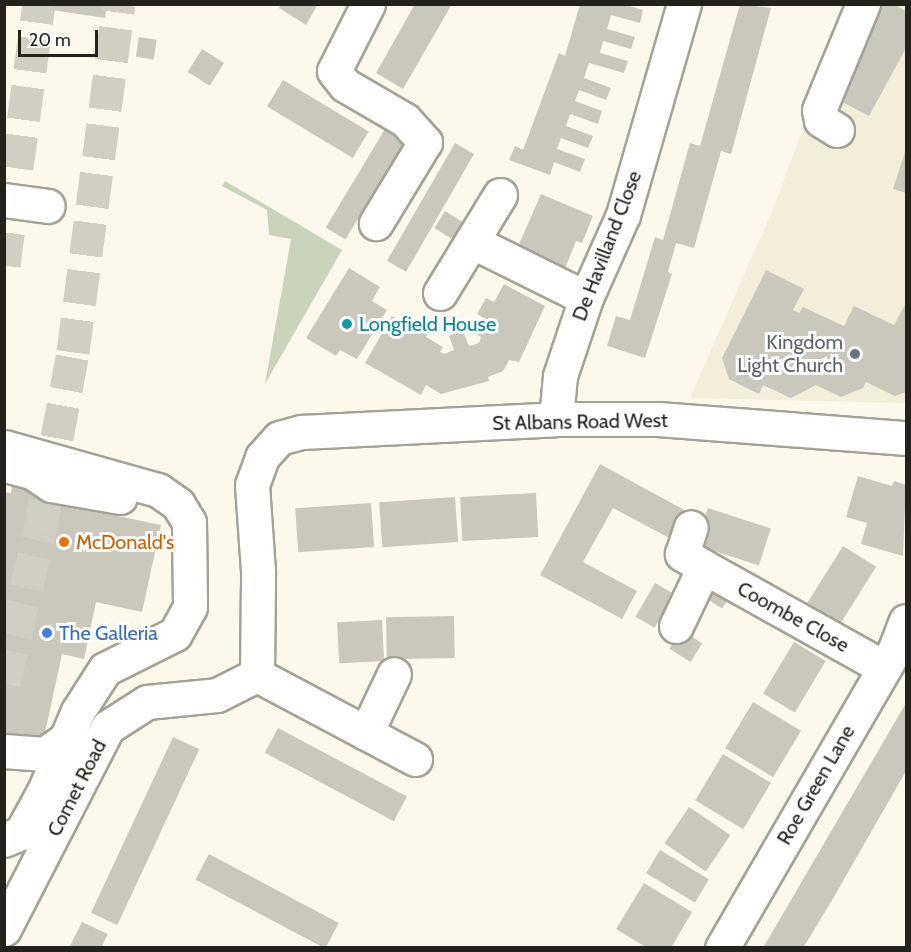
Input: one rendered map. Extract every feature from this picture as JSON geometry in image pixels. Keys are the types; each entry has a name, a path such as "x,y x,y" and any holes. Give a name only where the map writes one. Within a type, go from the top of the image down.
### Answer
{"street":[{"path":"368,4 334,71 345,85 405,120 424,142 376,223"},
{"name":"De Havilland Close","path":"556,419 560,375 586,298 623,215 684,4"},
{"path":"837,130 821,120 819,110 863,4"},
{"path":"440,293 500,195"},
{"path":"4,200 48,206"},
{"path":"473,242 586,298"},
{"name":"St Albans Road West","path":"257,675 258,570 252,485 262,457 279,438 302,432 556,419 667,419 906,438"},
{"path":"4,447 158,490 178,504 189,522 190,607 175,634 105,669 78,711 21,833 4,840"},
{"path":"4,465 32,472 51,485 160,505 189,522"},
{"name":"Coombe Close","path":"691,527 682,554 704,567 898,648"},
{"path":"687,617 704,567"},
{"name":"Roe Green Lane","path":"722,948 898,648"},
{"path":"366,733 394,674"},
{"path":"257,675 415,759"},
{"name":"Comet Road","path":"4,929 108,727 147,702 217,696 257,675"},
{"path":"4,751 45,754 67,738"}],"shaded area":[{"path":"849,5 906,5 906,403 690,398 771,214"}],"green space":[{"path":"225,181 342,250 265,384 291,239 269,235 267,210 222,186"}],"building":[{"path":"12,4 107,4 105,18"},
{"path":"281,4 318,4 306,25 279,8"},
{"path":"415,4 452,4 403,89 376,73"},
{"path":"580,4 623,4 643,10 640,23 611,15 607,29 635,37 631,49 603,41 600,53 628,61 624,73 589,63 584,78 611,88 606,100 579,90 575,101 602,111 598,124 570,114 566,126 593,136 588,148 561,138 557,149 585,159 580,172 554,162 550,175 509,160 515,146 523,150 559,53 565,56"},
{"path":"740,4 771,8 731,154 721,151 694,248 676,243 668,272 672,274 645,358 607,346 616,316 630,320 655,237 663,240 690,143 700,146"},
{"path":"879,4 893,4 906,11 906,48 869,116 831,96"},
{"path":"139,37 157,40 154,60 136,57"},
{"path":"202,49 224,63 210,86 188,72"},
{"path":"283,80 369,132 353,158 267,107"},
{"path":"385,129 405,141 345,239 326,228"},
{"path":"455,143 474,154 406,272 387,261"},
{"path":"906,149 906,193 893,189"},
{"path":"541,194 593,216 582,243 576,241 564,271 517,249"},
{"path":"445,211 469,226 458,243 434,228"},
{"name":"Longfield House","path":"349,268 380,287 372,301 387,310 357,359 340,350 336,356 306,338"},
{"path":"766,270 804,289 793,310 799,313 803,307 844,326 854,306 894,325 906,303 906,392 895,396 866,382 863,388 841,397 816,385 791,398 763,385 759,394 729,379 722,358"},
{"path":"504,284 545,306 519,362 509,360 503,371 488,377 489,381 441,394 426,385 421,395 365,363 392,316 408,325 412,320 430,330 426,337 443,347 440,352 444,354 454,350 449,336 463,331 469,346 479,343 481,337 476,334 484,318 477,314 486,298 494,302"},
{"path":"600,464 688,512 673,540 613,508 583,562 637,591 622,619 540,575"},
{"path":"858,476 892,486 894,481 906,485 903,556 861,544 867,523 846,517"},
{"name":"The Galleria","path":"12,485 39,491 37,499 161,525 142,612 96,602 84,659 62,654 43,742 4,734 4,492 11,493"},
{"path":"536,493 538,537 462,541 460,497"},
{"path":"455,497 458,542 382,547 379,502"},
{"path":"371,503 374,547 298,552 295,508"},
{"path":"708,508 771,528 759,565 696,545"},
{"path":"843,546 876,567 841,623 807,603"},
{"path":"714,577 734,590 722,609 702,595"},
{"path":"655,583 674,594 655,628 636,617"},
{"path":"454,616 455,658 387,659 386,617"},
{"path":"382,620 384,661 339,663 337,622"},
{"path":"681,630 702,643 691,662 669,649"},
{"path":"794,642 826,661 795,712 763,693"},
{"path":"753,702 801,731 773,777 725,748"},
{"path":"906,703 906,771 831,902 803,948 763,948"},
{"path":"278,728 407,797 394,821 265,753"},
{"path":"173,737 199,749 117,925 91,913"},
{"path":"723,754 771,783 743,829 695,800"},
{"path":"689,807 730,835 706,871 664,843"},
{"path":"660,850 709,879 695,903 646,873"},
{"path":"209,854 339,923 324,948 195,880"},
{"path":"644,883 692,912 671,948 647,948 616,929"},
{"path":"82,922 108,934 101,948 69,948"}],"tunnel":[{"path":"4,265 39,4"},
{"path":"4,683 39,534 73,352 119,4"}],"place":[{"name":"Longfield House","path":"347,324"},
{"name":"Kingdom Light Church","path":"855,354"},
{"name":"McDonald's","path":"64,542"},
{"name":"The Galleria","path":"47,633"}]}
